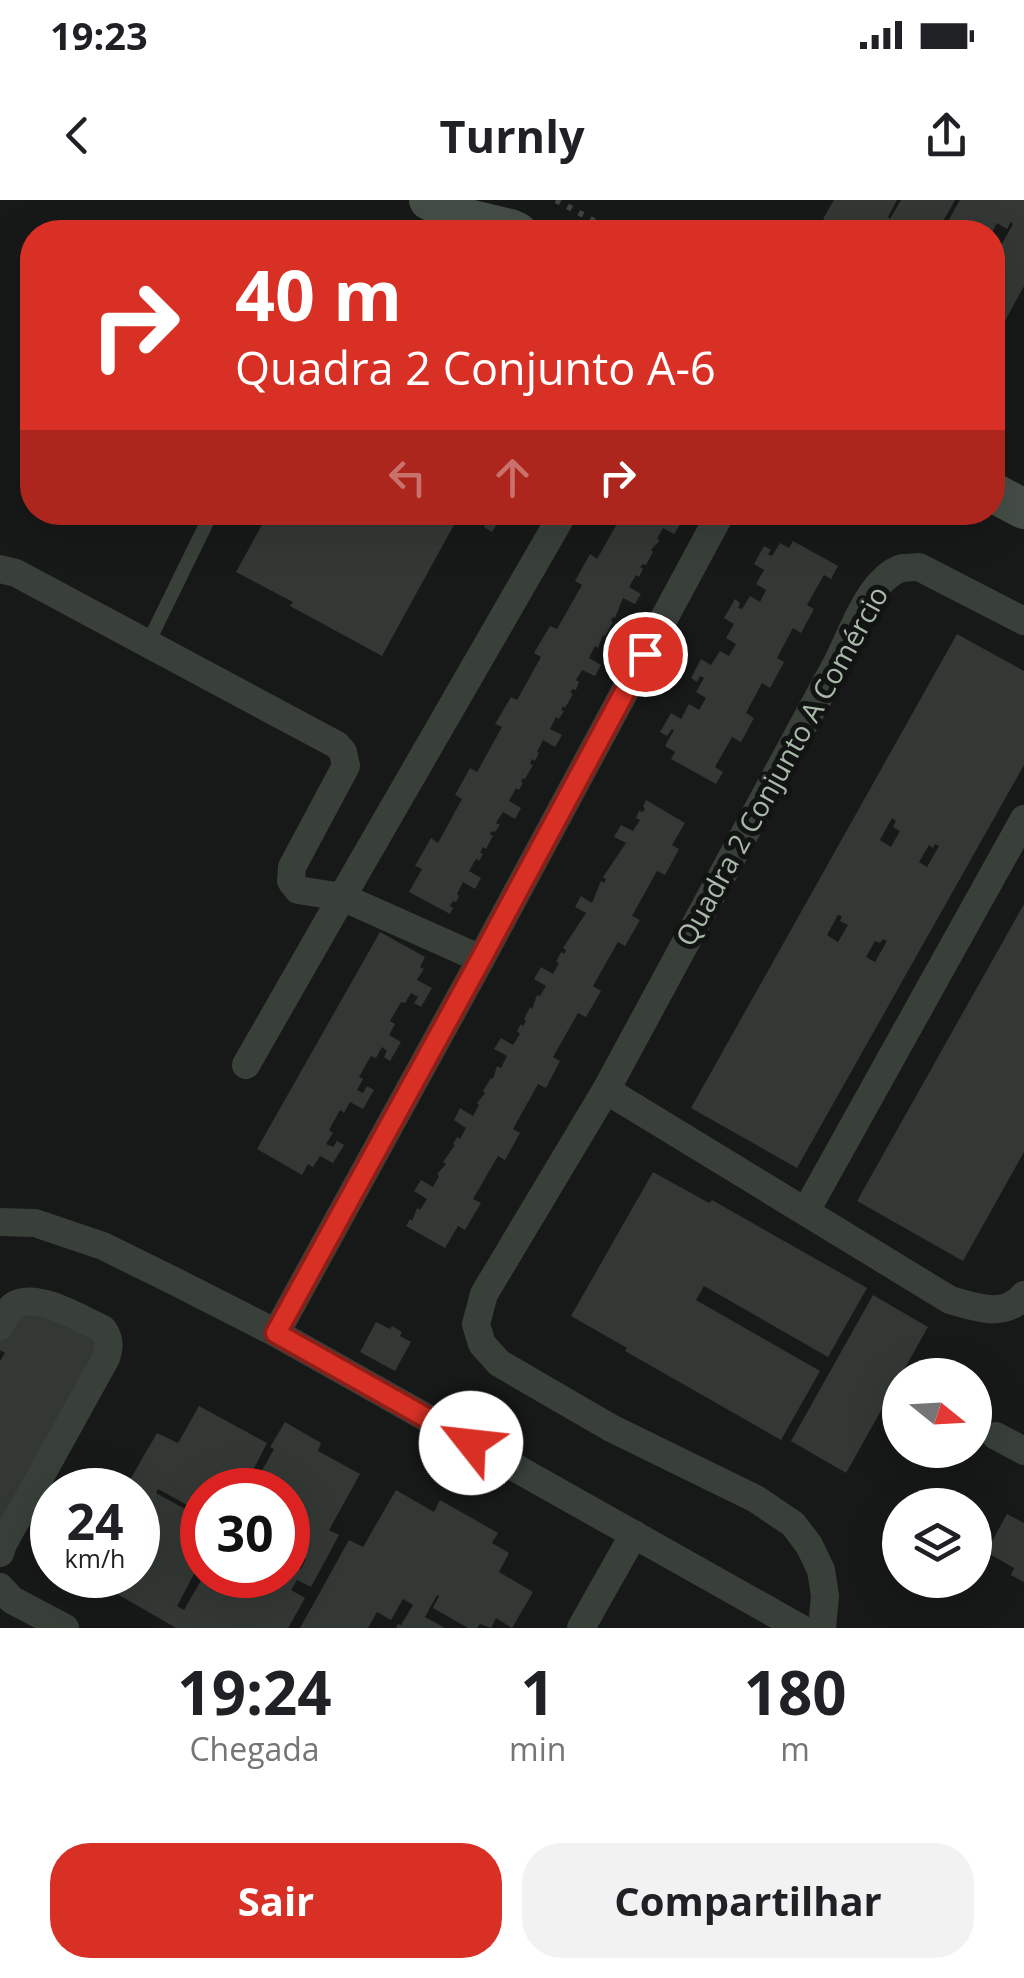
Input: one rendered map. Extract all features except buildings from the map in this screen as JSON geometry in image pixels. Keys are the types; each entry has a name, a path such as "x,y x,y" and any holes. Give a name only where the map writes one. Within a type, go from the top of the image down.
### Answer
{"main road":[{"path":"429,200 472,220"},
{"path":"482,200 502,220"}],"street":[{"path":"246,1065 557,525"},
{"path":"276,1333 714,525"},
{"name":"Quadra 2 Conjunto A Comércio","path":"822,1628 822,1570 793,1524 756,1500 611,1428 499,1363 482,1344 476,1324 484,1294 606,1090 838,662 868,599 887,576 903,568 919,567 1024,621"},
{"path":"0,569 16,572 337,745 344,752 346,766 292,867 291,881 298,890 342,897 481,959"},
{"path":"806,1212 1024,819"},
{"path":"606,1090 950,1300 987,1310 1008,1309 1024,1295"},
{"path":"0,1222 36,1224 104,1246 276,1333 800,1628"},
{"path":"0,1326 15,1305 29,1300 44,1303 104,1330 110,1348 1,1547"},
{"path":"996,1436 1024,1451"},
{"path":"581,1628 634,1534"},
{"path":"0,1587 34,1621 64,1628"}],"lane":[{"path":"147,644 206,525"}],"path":[{"path":"556,200 592,220"}],"route":[{"path":"471,1443 276,1333 645,654"}]}
